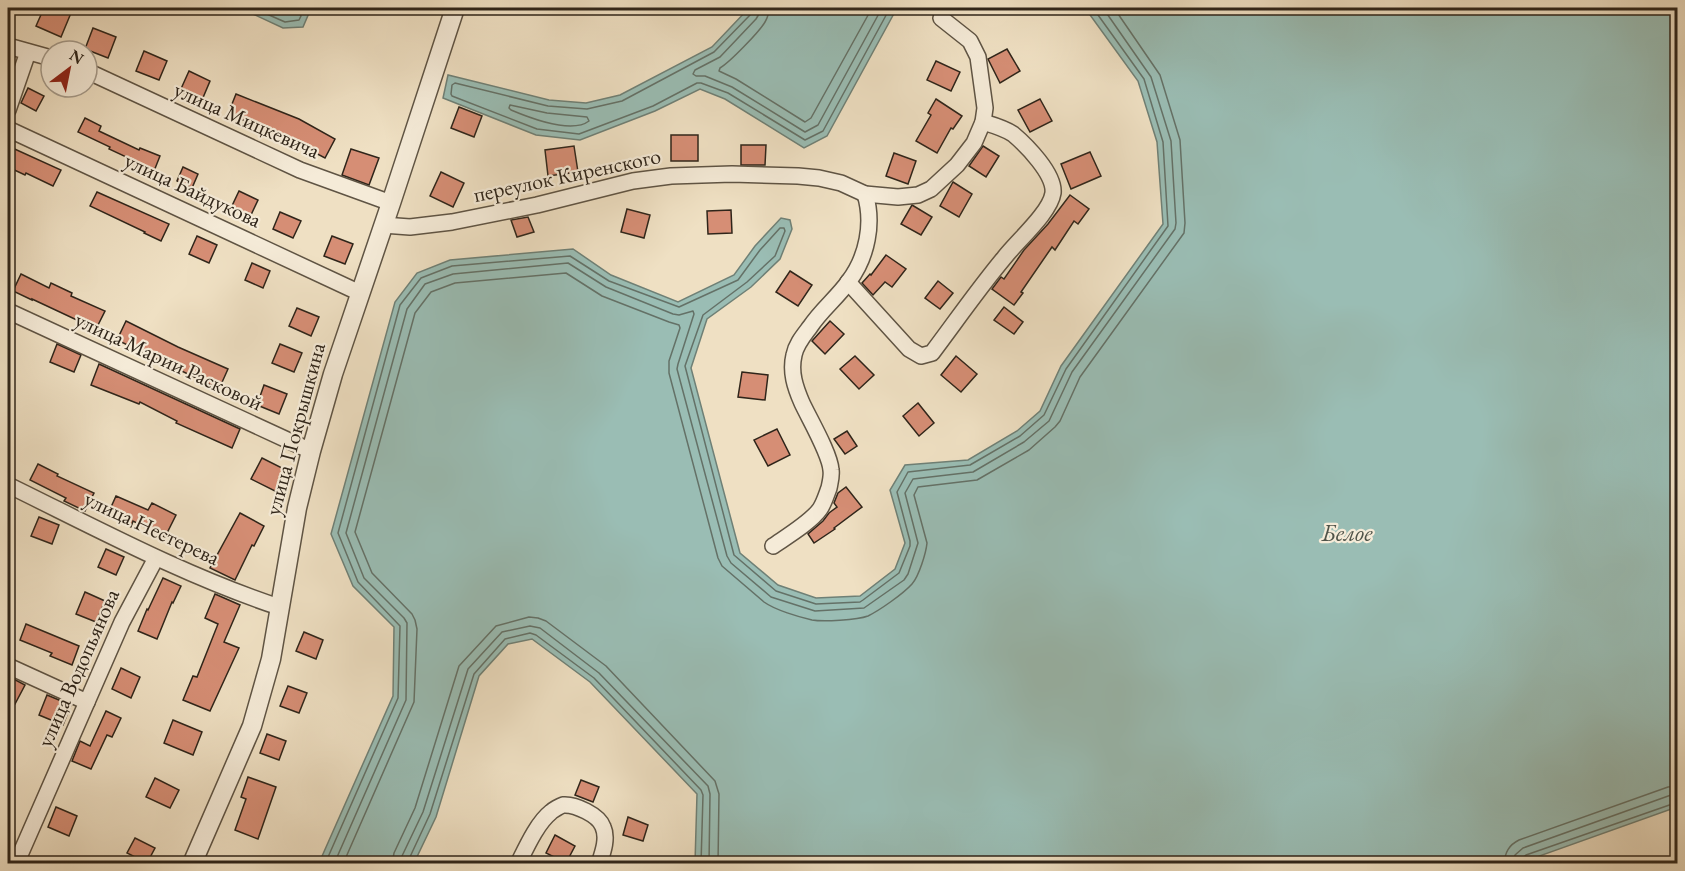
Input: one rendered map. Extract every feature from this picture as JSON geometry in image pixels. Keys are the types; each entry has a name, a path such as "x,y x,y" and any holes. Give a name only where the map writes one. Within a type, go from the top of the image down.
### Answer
{"street":[{"name":"улица Покрышкина","path":"192,864 252,726 271,659 297,508 311,451 333,374 455,8"},
{"path":"848,282 909,349 921,356 932,353 1005,256 1050,202 1053,182 1040,162 1012,134 998,126 983,123 985,108 978,57 970,41 941,18"},
{"path":"8,46 39,55"},
{"path":"8,110 28,52"},
{"name":"улица Мицкевича","path":"99,77 300,171 391,203"},
{"name":"переулок Киренского","path":"383,225 410,227 452,222 537,205 633,180 671,176 732,174 798,176 841,183 865,195 898,197 918,195 932,189 963,158 974,143 983,123"},
{"name":"улица Байдукова","path":"8,129 360,293"},
{"path":"773,546 818,511 831,482 828,458 796,389 792,368 795,351 802,338 858,267 869,227 869,208 865,195"},
{"name":"улица Марии Расковой","path":"8,311 311,451"},
{"name":"улица Нестерева","path":"8,484 156,558 279,607"},
{"name":"улица Водопьянова","path":"16,863 122,622 156,558"},
{"path":"8,666 87,702"},
{"path":"518,864 541,824 550,812 562,805 580,808 595,817 603,826 605,845 600,864"},
{"path":"8,859 16,863"}],"water":[{"path":"240,8 299,8 309,13 303,27 283,28"},
{"path":"749,8 897,8 827,136 804,148 725,99 700,89 655,111 580,140 536,135 443,98 448,75 549,100 586,103 620,95 712,47"},
{"name":"Белое","path":"1085,8 1677,8 1677,807 1520,863 695,863 697,794 590,682 532,639 508,644 479,676 436,817 414,863 319,863 393,696 394,627 353,586 331,534 395,302 417,273 450,260 573,249 611,275 678,302 734,275 755,246 781,218 790,220 792,229 780,259 751,287 707,319 691,368 740,553 778,585 816,598 860,596 895,569 905,543 890,490 905,465 968,460 1017,431 1040,411 1061,366 1163,224 1157,142 1138,81"}],"building":[{"path":"44,8 58,8 71,13 61,37 36,26"},
{"path":"93,28 116,37 108,58 99,54 99,39 89,39"},
{"path":"1007,49 1020,71 1000,83 988,59"},
{"path":"144,51 167,61 159,80 136,71"},
{"path":"936,61 960,72 951,91 927,80"},
{"path":"189,71 210,81 202,100 180,91"},
{"path":"28,88 39,94 39,99 42,99 36,111 21,103"},
{"path":"236,94 299,119 335,139 325,158 304,147 305,145 228,114"},
{"path":"936,99 962,116 953,129 951,128 937,153 916,141 931,115 928,113"},
{"path":"1040,99 1052,121 1030,132 1018,110"},
{"path":"459,107 482,116 474,137 451,128"},
{"path":"85,118 101,126 99,131 139,150 140,148 160,156 154,171 134,163 135,161 109,149 110,147 78,132"},
{"path":"671,135 698,135 698,161 671,161"},
{"path":"741,145 766,145 765,165 741,165"},
{"path":"8,146 61,170 53,186 8,167"},
{"path":"574,146 578,172 548,176 545,150"},
{"path":"983,146 999,156 986,177 969,166"},
{"path":"351,149 379,158 369,185 342,175"},
{"path":"1090,152 1101,176 1071,189 1061,164"},
{"path":"894,153 916,161 908,184 886,176"},
{"path":"183,167 198,174 192,188 177,181"},
{"path":"441,172 464,183 453,207 430,196"},
{"path":"953,182 972,194 959,217 940,206"},
{"path":"239,191 258,200 250,217 231,208"},
{"path":"97,192 169,224 161,241 90,206"},
{"path":"1070,195 1089,209 1078,224 1074,221 1055,250 1052,247 1014,305 992,289 1001,277 1004,279 1024,250"},
{"path":"912,205 932,217 921,235 901,224"},
{"path":"627,209 650,215 644,238 621,232"},
{"path":"731,210 732,233 708,234 707,211"},
{"path":"280,212 301,221 293,238 273,229"},
{"path":"528,217 534,232 517,237 511,220"},
{"path":"197,236 217,245 209,263 189,254"},
{"path":"332,236 353,244 345,264 324,256"},
{"path":"886,255 906,269 892,287 885,282 873,295 862,283"},
{"path":"252,263 270,271 263,288 245,280"},
{"path":"790,271 812,285 798,306 776,292"},
{"path":"21,274 49,288 51,283 72,293 71,296 105,311 96,329 13,291"},
{"path":"938,281 953,293 940,309 925,298"},
{"path":"1004,307 1023,322 1014,334 994,320"},
{"path":"297,308 319,317 311,336 289,326"},
{"path":"126,321 228,369 219,389 117,340"},
{"path":"830,321 844,334 825,354 812,341"},
{"path":"57,344 81,355 74,372 50,362"},
{"path":"280,344 302,353 294,372 272,363"},
{"path":"855,356 874,375 859,389 840,369"},
{"path":"956,356 977,374 961,392 941,375"},
{"path":"99,364 240,429 232,448 176,423 177,421 140,402 139,404 91,385"},
{"path":"742,372 768,375 765,400 738,397"},
{"path":"264,385 287,394 279,414 257,405"},
{"path":"918,403 934,423 919,436 903,416"},
{"path":"777,429 790,455 768,466 754,440"},
{"path":"847,431 857,446 845,454 834,439"},
{"path":"262,458 288,471 277,492 251,479"},
{"path":"38,464 58,474 57,476 94,493 85,511 64,501 66,498 30,480"},
{"path":"846,487 862,507 814,543 808,534 837,507 834,503 838,493"},
{"path":"116,496 148,510 152,503 176,515 165,537 133,521 131,527 107,516"},
{"path":"240,513 264,526 235,580 210,568"},
{"path":"39,517 59,525 52,544 31,536"},
{"path":"106,549 124,557 116,575 98,567"},
{"path":"163,578 181,586 157,639 138,631"},
{"path":"85,592 105,601 96,622 76,614"},
{"path":"215,594 240,605 224,642 239,648 210,711 183,700 193,676 197,677 218,624 205,618"},
{"path":"26,624 79,646 72,665 50,656 52,653 20,640"},
{"path":"304,632 323,640 316,659 296,651"},
{"path":"121,668 140,677 131,698 112,689"},
{"path":"8,676 25,685 15,704 8,700"},
{"path":"288,686 307,693 299,713 280,706"},
{"path":"47,695 71,705 63,725 39,715"},
{"path":"106,711 121,718 112,737 107,735 91,769 72,761 80,741 90,746"},
{"path":"173,720 202,732 193,755 164,743"},
{"path":"267,734 286,741 279,760 260,753"},
{"path":"248,777 276,787 258,839 235,830 246,799 241,797"},
{"path":"155,778 179,790 170,808 146,797"},
{"path":"581,780 599,787 593,802 575,795"},
{"path":"56,807 77,816 69,836 48,827"},
{"path":"628,817 648,825 643,841 623,835"},
{"path":"555,835 575,846 566,863 546,853"},
{"path":"135,838 155,848 147,863 127,853"}]}
